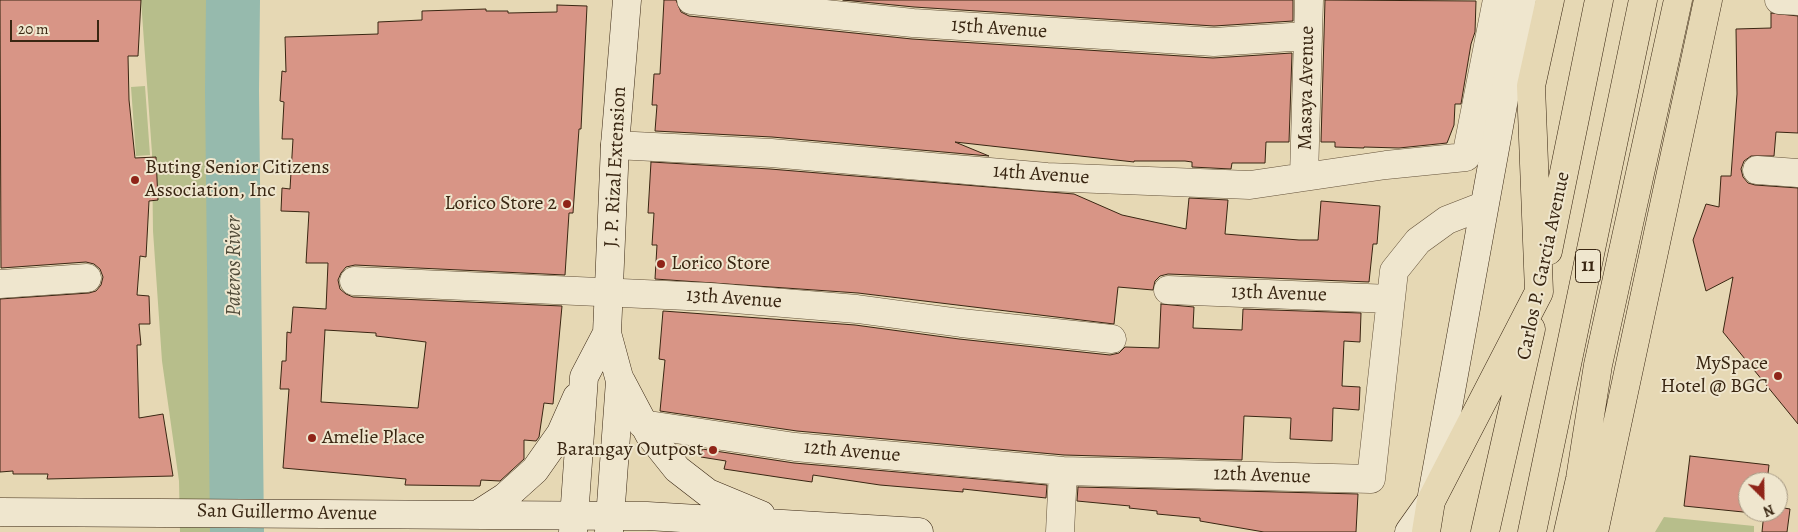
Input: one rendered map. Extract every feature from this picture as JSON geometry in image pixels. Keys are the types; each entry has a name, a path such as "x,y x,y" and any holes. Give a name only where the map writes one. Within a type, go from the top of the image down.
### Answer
{"main road":[{"path":"1426,532 1431,501 1539,292 1531,86 1550,0"},
{"name":"Carlos P. Garcia Avenue","path":"1485,532 1539,292 1599,0"},
{"name":"11","path":"1532,532 1643,0"},
{"path":"1568,532 1580,479 1598,365 1678,0"},
{"path":"1594,532 1708,0"},
{"path":"1578,532 1580,479"}],"street":[{"name":"J. P. Rizal Extension","path":"610,524 620,381 607,333 615,145 627,0"},
{"name":"15th Avenue","path":"691,0 914,23 1214,42 1307,36"},
{"name":"Masaya Avenue","path":"1304,177 1309,0"},
{"name":"14th Avenue","path":"615,145 771,153 1047,177 1250,185 1386,165 1466,157 1497,0"},
{"path":"1409,532 1431,501 1483,206 1522,0"},
{"path":"1779,0 1798,1"},
{"path":"1757,170 1798,173"},
{"path":"1391,299 1394,271 1418,241 1447,220 1483,206"},
{"path":"0,284 87,278"},
{"name":"13th Avenue","path":"354,281 610,291 858,308 961,323 1112,340"},
{"name":"13th Avenue","path":"1168,290 1391,299"},
{"name":"12th Avenue","path":"642,424 795,446 1063,470 1371,479 1391,299"},
{"name":"J. P. Rizal Extension","path":"574,524 584,377 607,333"},
{"path":"477,515 515,489 545,458 561,433 584,377"},
{"path":"620,381 642,424 665,458 699,487 736,506 799,526 918,532"},
{"path":"1060,532 1063,470"},
{"name":"San Guillermo Avenue","path":"0,512 477,515 574,524 799,526"}],"green space":[{"path":"141,0 208,0 213,532 180,532 179,481 162,361 153,231 152,153"},
{"path":"145,86 150,155 136,156 131,87"},
{"path":"1664,517 1754,526 1754,532 1655,532"}],"building":[{"path":"0,0 141,0 138,56 128,56 129,100 135,158 156,157 158,200 149,201 146,257 140,256 137,295 149,296 150,324 139,324 141,345 137,345 139,418 163,414 173,476 47,479 48,474 13,474 13,471 0,472 0,299 89,293 96,291 101,285 103,277 100,269 94,264 86,262 1,268"},
{"path":"664,0 676,0 681,12 689,16 912,39 1213,58 1292,53 1289,142 1266,142 1265,163 1232,163 1231,169 1192,167 1192,162 1185,161 1134,162 955,142 989,156 772,137 655,131 657,105 652,105 654,74 660,74"},
{"path":"843,0 1293,0 1293,21 1214,26 914,7"},
{"path":"1325,0 1476,1 1475,32 1471,44 1461,104 1455,104 1454,125 1447,143 1399,148 1364,148 1335,147 1335,142 1321,142"},
{"path":"557,5 587,6 581,129 579,129 573,213 569,213 565,275 355,265 346,267 338,280 340,289 353,297 562,306 553,404 544,403 539,437 536,441 524,440 524,459 500,481 481,480 480,486 405,485 406,479 283,468 289,389 280,389 282,361 286,361 287,332 291,333 293,307 326,309 328,263 306,263 309,212 281,211 282,188 290,189 293,139 282,139 284,102 280,101 282,71 286,72 285,37 378,34 378,22 422,20 422,11 486,9 486,11 508,11 508,13 557,12","holes":["325,330 376,333 376,336 426,342 418,408 321,402"]},
{"path":"1771,13 1798,16 1798,133 1776,132 1774,156 1751,156 1744,161 1741,169 1743,177 1748,183 1798,188 1798,424 1723,332 1733,277 1706,291 1693,240 1706,204 1719,207 1721,176 1731,176 1737,94 1736,29 1771,28"},
{"path":"651,162 770,169 1074,194 1122,215 1186,229 1189,198 1228,200 1225,234 1299,240 1318,240 1321,201 1380,206 1377,244 1373,244 1369,282 1168,274 1160,276 1155,281 1153,290 1118,287 1114,324 858,293 655,279 657,245 652,245 654,213 648,213"},
{"path":"1161,304 1194,307 1193,328 1242,330 1243,309 1361,313 1360,342 1344,341 1342,386 1360,387 1359,410 1333,408 1332,441 1290,439 1291,418 1244,416 1242,460 1064,455 797,431 660,411 665,360 659,359 663,311 855,325 959,339 1110,355 1119,353 1125,347 1159,348"},
{"path":"702,449 794,463 1047,485 1046,498 963,489 963,492 880,485 813,475 812,482 724,469 726,461 701,457"},
{"path":"1690,456 1769,465 1768,472 1738,472 1738,511 1684,506"},
{"path":"1078,487 1358,494 1356,532 1264,532 1200,521 1200,518 1157,514 1157,511 1129,508 1130,506 1077,501"},
{"path":"1788,509 1790,509 1787,532 1762,532 1763,522 1788,522"}],"waterway":[{"name":"Pateros River","path":"233,0 232,91 237,532"}],"place":[{"name":"Buting Senior Citizens Association, Inc","path":"135,180"},
{"name":"Lorico Store 2","path":"567,204"},
{"name":"Lorico Store","path":"661,264"},
{"name":"MySpace Hotel @ BGC","path":"1778,376"},
{"name":"Amelie Place","path":"312,438"},
{"name":"Barangay Outpost","path":"713,450"}]}
